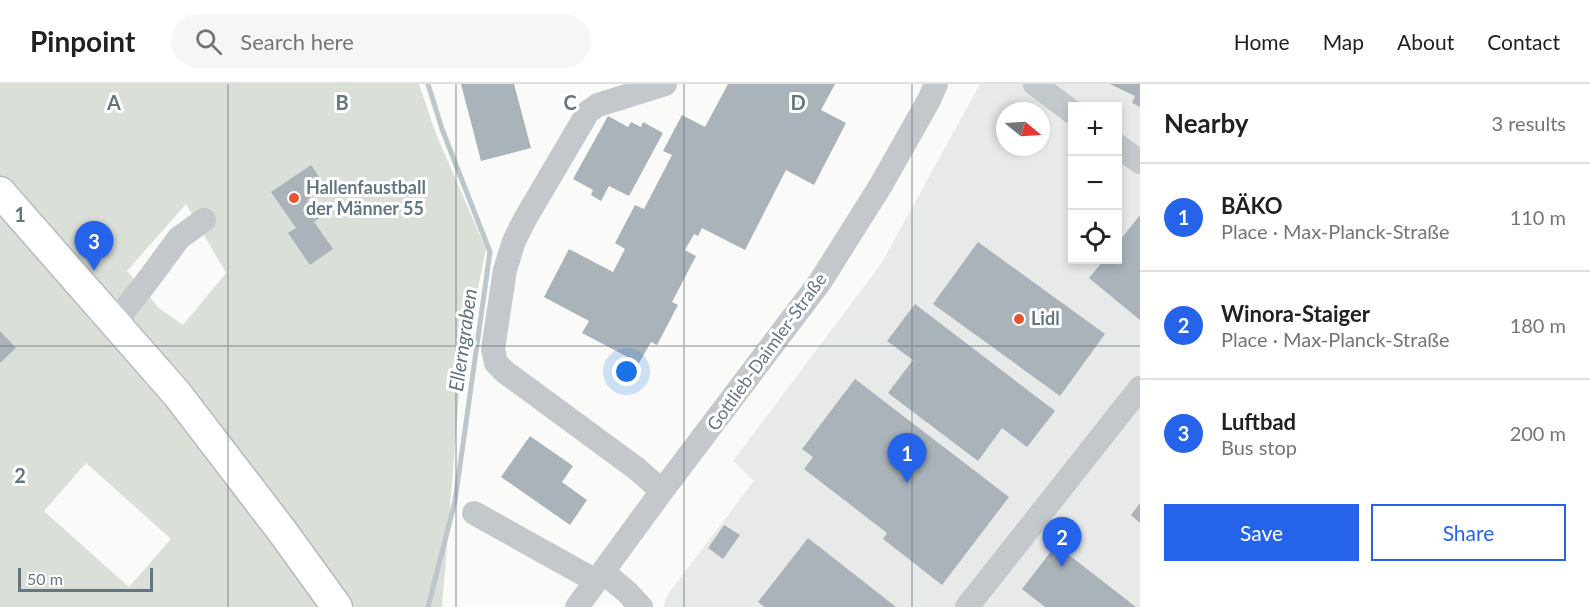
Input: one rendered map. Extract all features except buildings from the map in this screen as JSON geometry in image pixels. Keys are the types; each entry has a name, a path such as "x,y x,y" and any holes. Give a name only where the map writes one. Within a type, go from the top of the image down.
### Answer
{"main road":[{"path":"0,192 184,404 282,531 337,607"}],"street":[{"path":"662,491 637,469 505,372 496,363 494,349 505,270 514,241 588,112 598,105 665,84"},
{"name":"Gottlieb-Daimler-Straße","path":"577,607 820,282 881,185 936,84"},
{"path":"1035,84 1068,109"},
{"path":"1122,149 1140,162"},
{"path":"115,322 179,238 204,220"},
{"path":"968,607 1140,388"},
{"path":"474,513 600,576 627,592 641,607"}],"shaded area":[{"path":"0,84 419,84 436,134 486,249 461,370 442,607 0,607","holes":["186,204 226,273 183,325 159,308 127,271","86,463 171,539 129,587 44,511"]},
{"path":"980,84 1140,84 1140,607 663,607 668,594 754,481 733,461 881,264"}],"waterway":[{"name":"Ellerngraben","path":"428,84 442,129 490,252 455,501 428,607"}],"place":[{"name":"Hallenfaustball der Männer 55","path":"294,198"},
{"name":"Luftbad","path":"94,271"},
{"name":"Lidl","path":"1019,319"},
{"name":"BÄKO","path":"907,483"},
{"name":"Winora-Staiger","path":"1062,567"}]}
